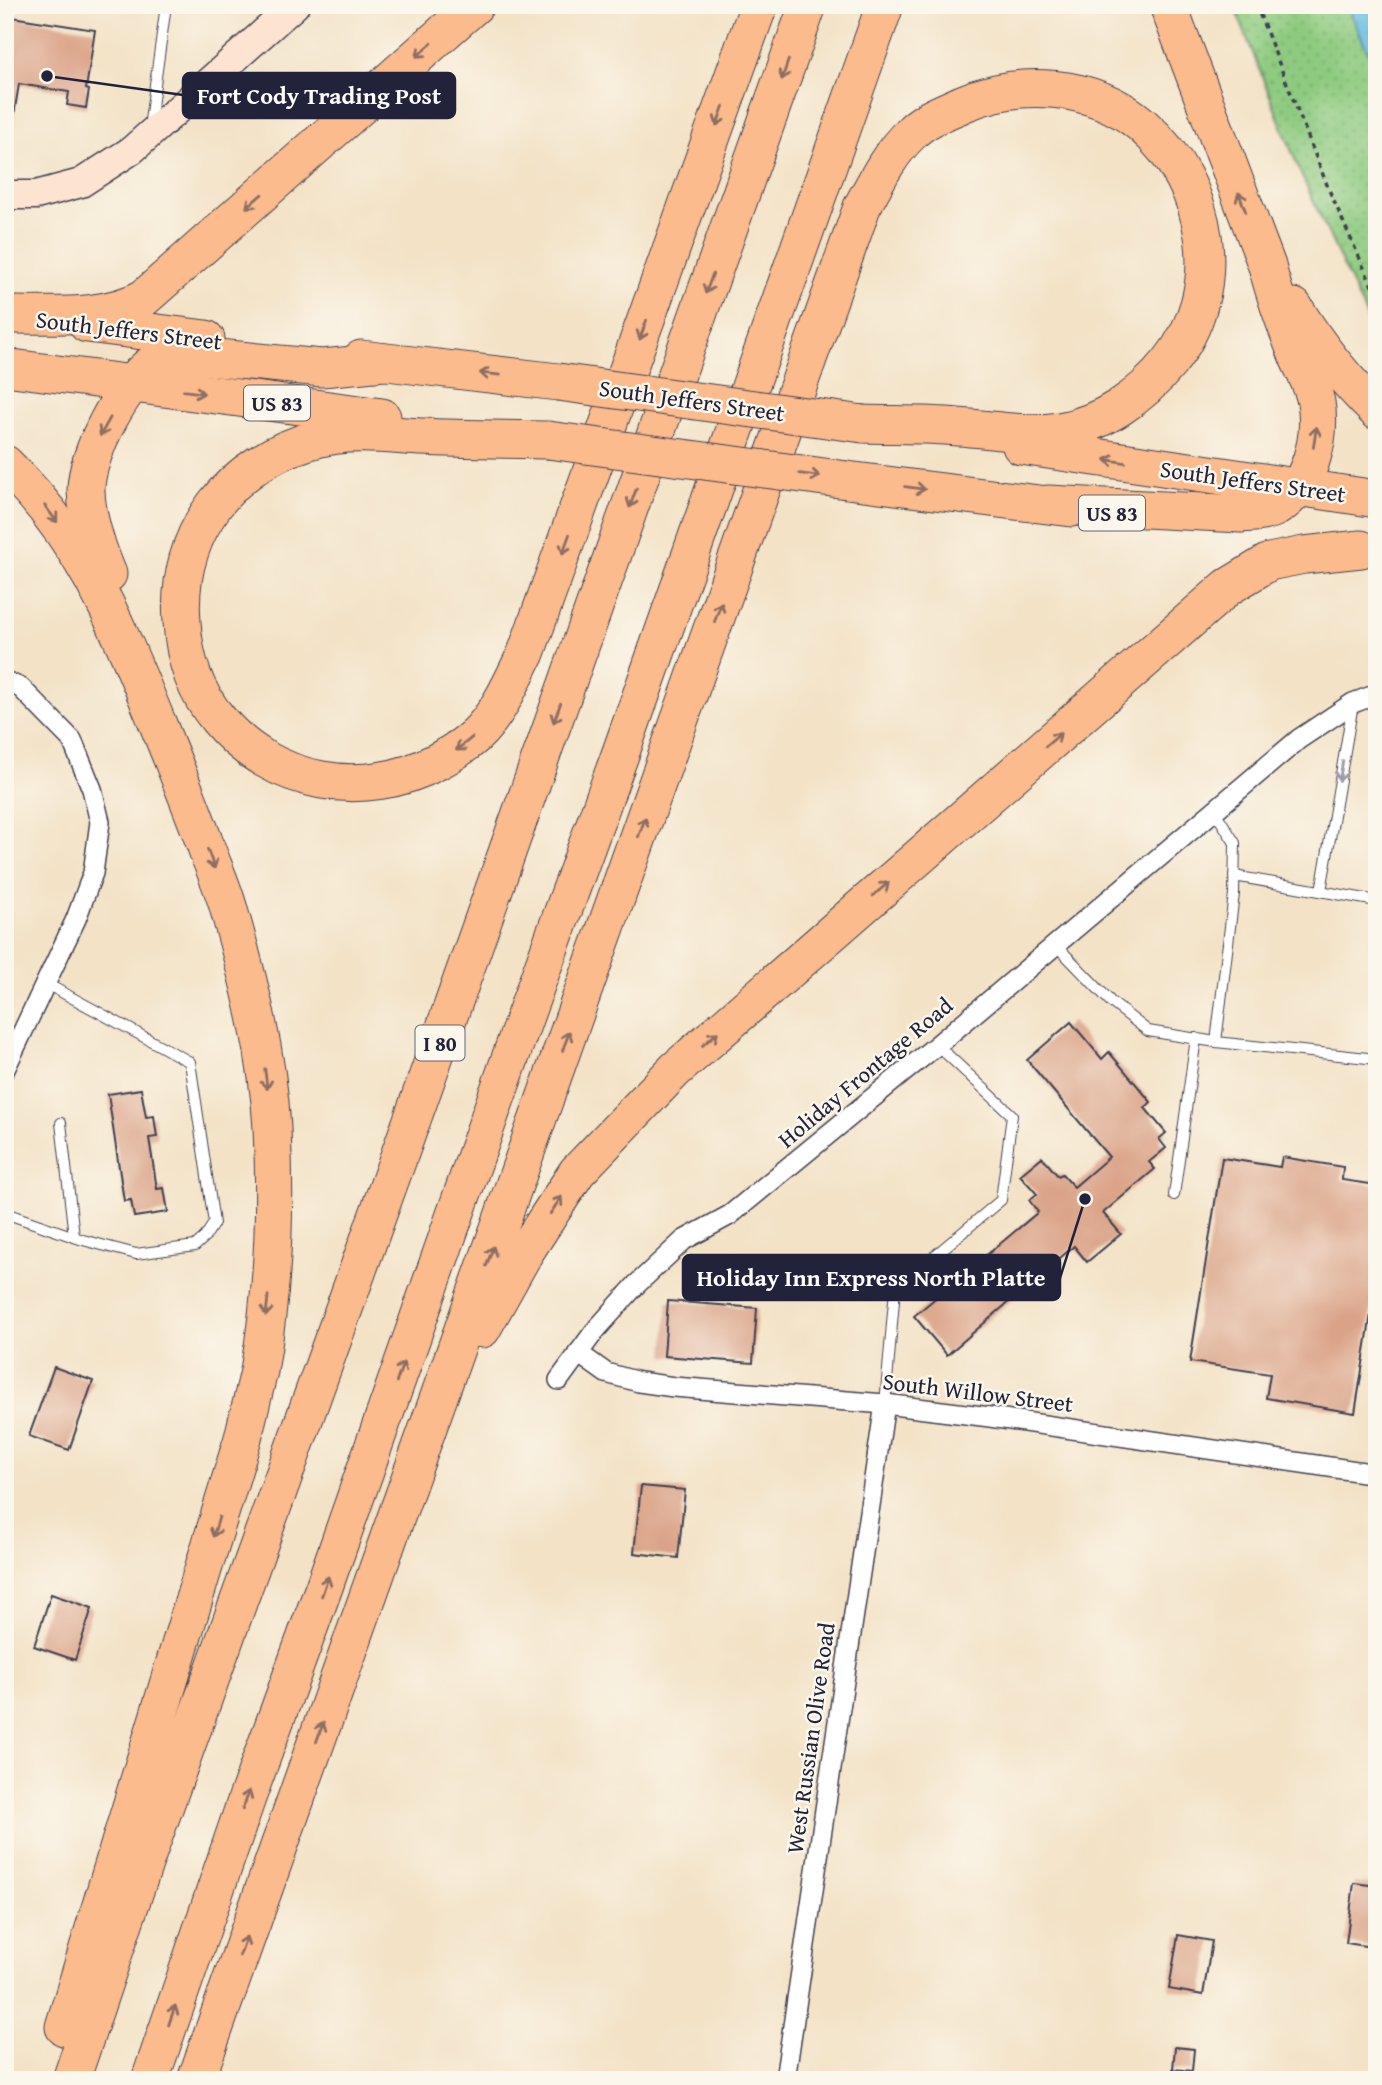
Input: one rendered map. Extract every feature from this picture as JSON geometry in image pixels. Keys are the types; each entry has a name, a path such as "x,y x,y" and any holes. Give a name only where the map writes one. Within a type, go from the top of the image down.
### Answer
{"highway":[{"path":"9,315 110,311 144,298 475,5"},
{"path":"548,440 419,437 366,432 319,438 285,449 251,468 229,487 200,524 183,575 180,605 190,672 218,720 260,756 286,770 315,780 342,784 373,783 427,767 453,752 480,730 505,695 526,653 759,5"},
{"name":"I 80","path":"72,2080 145,1861 413,1119 808,5"},
{"path":"150,2080 247,1798 885,5"},
{"path":"1048,504 1251,513 1276,508 1298,488 1315,445 1315,399 1168,5"},
{"path":"196,2080 862,207 887,160 912,131 961,104 1002,90 1048,88 1082,95 1112,106 1141,124 1179,169 1194,199 1202,223 1205,259 1203,292 1193,320 1180,349 1153,382 1129,402 1095,420 1059,431 1015,432 955,426 863,424"},
{"path":"1266,266 1307,329 1343,375 1377,411"},
{"name":"South Jeffers Street","path":"9,315 558,382 1377,499"},
{"path":"187,795 155,692 101,557 88,511 87,479 104,427 145,368 167,356 186,355 322,368 384,362"},
{"name":"US 83","path":"5,367 847,480 1048,504 1369,550"},
{"path":"5,464 49,511 98,585 122,636 187,795 228,907 265,1069 272,1126 273,1189 267,1306 259,1370 243,1438 49,2080"},
{"path":"401,1505 459,1375 525,1252 577,1172 675,1070 1228,587 1269,562 1304,555 1369,550"}],"street":[{"path":"5,195 36,195 81,183 132,150 295,5"},
{"path":"5,681 21,688 72,740 92,789 100,822 93,873 76,919 5,1069"},
{"name":"Holiday Frontage Road","path":"559,1380 578,1353 636,1285 684,1240 730,1215 937,1045 1300,739 1353,704 1377,694"},
{"name":"South Willow Street","path":"578,1353 606,1373 639,1382 885,1404 1164,1441 1377,1474"},
{"name":"West Russian Olive Road","path":"785,2080 885,1404"}],"lane":[{"path":"149,135 155,69 166,5"},
{"path":"1321,891 1353,704"},
{"path":"1214,810 1235,843 1234,876 1216,1042"},
{"path":"1234,876 1377,901"},
{"path":"1054,944 1111,1002 1148,1031 1216,1042 1377,1059"},
{"path":"5,1213 74,1237 136,1254 195,1246 214,1223 190,1062 46,984"},
{"path":"1174,1195 1196,1038"},
{"path":"885,1404 895,1289 1001,1200 1012,1115 937,1045"},
{"path":"61,1124 74,1237"}],"path":[{"path":"1256,5 1329,190 1377,297"}],"green space":[{"path":"1234,5 1377,5 1377,339 1300,172"}],"water":[{"path":"1347,5 1377,5 1377,72"}],"building":[{"path":"12,17 95,30 86,89 89,90 86,108 67,105 69,92 19,84 13,121 5,120 5,60"},
{"path":"1071,1022 1102,1059 1109,1052 1151,1102 1145,1108 1166,1133 1159,1139 1166,1148 1149,1162 1155,1169 1103,1213 1121,1234 1087,1262 1074,1246 947,1355 914,1316 1038,1212 1029,1200 1037,1194 1020,1175 1042,1157 1058,1176 1062,1174 1074,1187 1109,1157 1027,1060"},
{"path":"141,1089 146,1117 154,1116 157,1137 149,1138 157,1189 164,1188 168,1212 134,1217 131,1200 124,1201 108,1094"},
{"path":"1282,1157 1343,1167 1342,1180 1377,1185 1377,1277 1355,1413 1266,1398 1270,1374 1190,1362 1222,1158 1280,1167"},
{"path":"668,1301 757,1308 753,1363 664,1356"},
{"path":"54,1367 93,1381 69,1450 29,1436"},
{"path":"641,1486 685,1490 678,1558 634,1553"},
{"path":"51,1594 92,1608 75,1660 34,1646"},
{"path":"1354,1883 1377,1886 1377,1912 1372,1947 1346,1943"},
{"path":"1178,1935 1212,1941 1203,1995 1169,1989"},
{"path":"1175,2047 1194,2049 1192,2071 1173,2069"}],"place":[{"name":"Fort Cody Trading Post","path":"47,76"},
{"name":"Holiday Inn Express North Platte","path":"1085,1199"}]}
